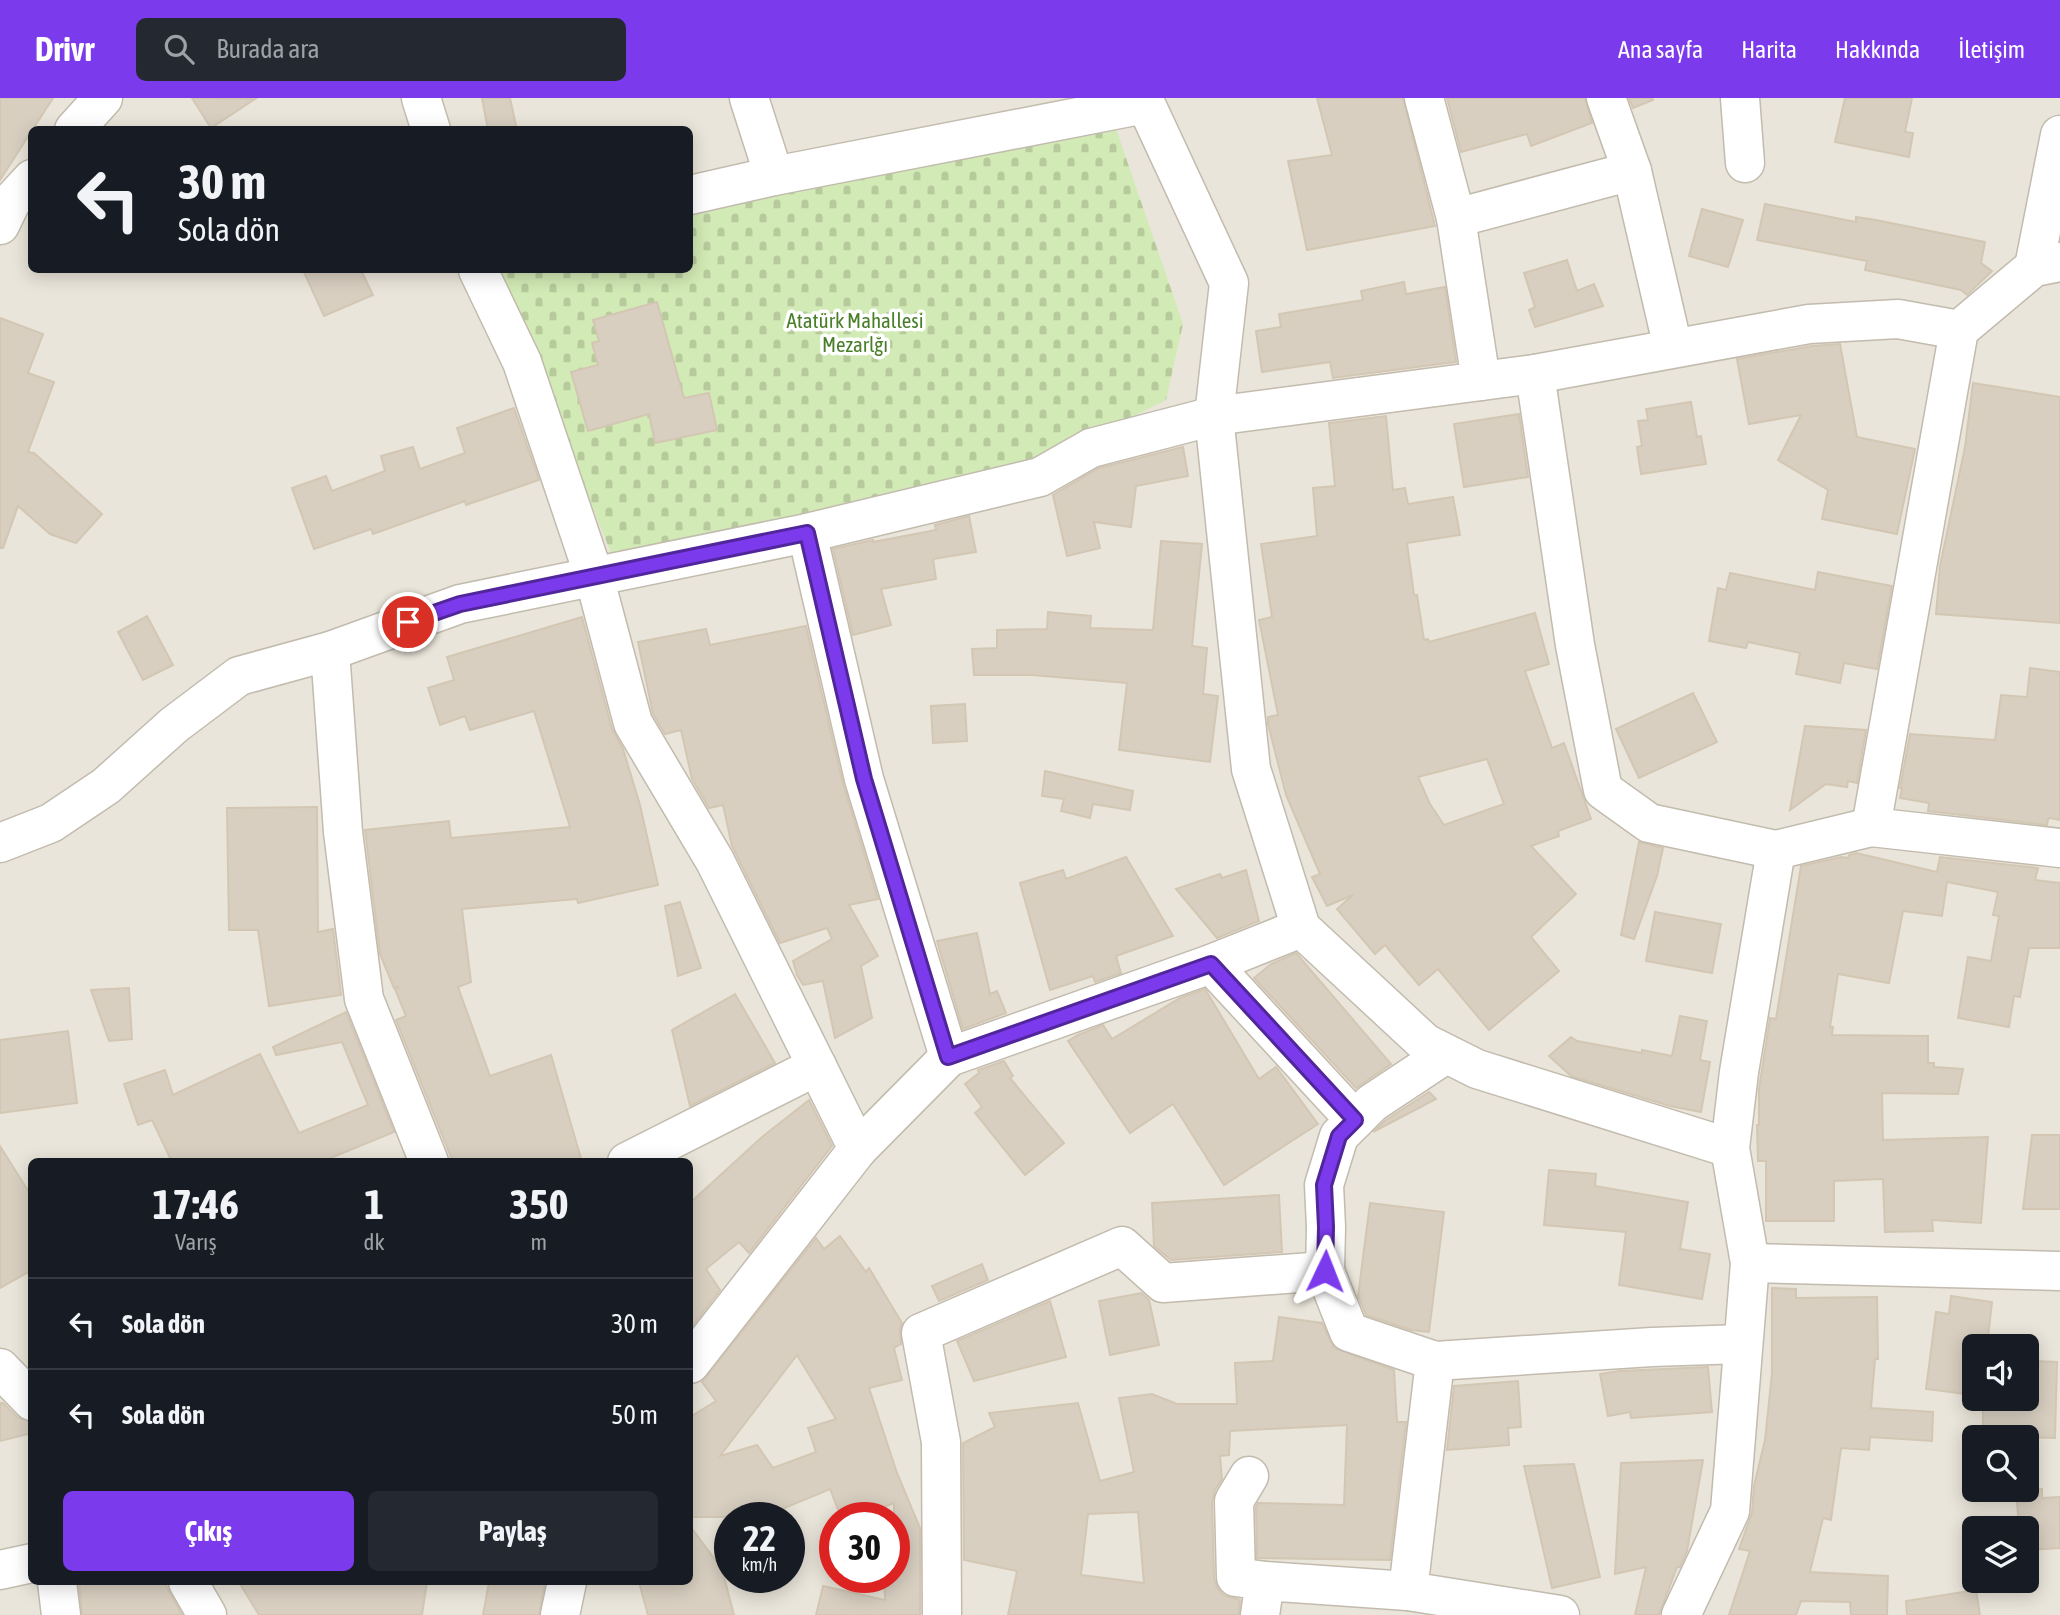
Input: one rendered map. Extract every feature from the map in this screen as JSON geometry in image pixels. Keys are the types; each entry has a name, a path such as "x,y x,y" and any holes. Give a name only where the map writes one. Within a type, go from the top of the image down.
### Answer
{"street":[{"path":"421,98 430,126"},
{"path":"749,98 774,176"},
{"path":"1424,98 1456,218 1481,381"},
{"path":"1606,98 1632,171 1673,348"},
{"path":"1740,98 1745,163"},
{"path":"693,194 1144,101 1229,284 1214,416 1251,769 1301,928 1425,1043 1446,1054 1476,1069 1730,1148"},
{"path":"1871,827 1959,330 2047,264 2060,135"},
{"path":"1456,218 1632,171"},
{"path":"0,225 11,202 28,183"},
{"path":"479,273 522,362 594,576 633,723 715,860 858,1149"},
{"path":"0,842 51,823 106,786 174,725 239,676 330,651 460,604 807,533 1040,477 1091,448 1214,416 1535,374 1809,324 1898,319 1959,330"},
{"path":"1535,374 1575,645 1603,790 1648,823 1776,850 1871,827 2060,848"},
{"path":"807,533 864,779 948,1057"},
{"path":"330,651 343,832 364,999 427,1158"},
{"path":"1681,1615 1730,1511 1749,1263 1730,1148 1739,1072 1776,850"},
{"path":"693,1360 858,1149 948,1057 1211,964 1301,928"},
{"path":"1211,964 1355,1120"},
{"path":"1446,1054 1372,1102 1339,1136 1324,1185 1325,1271 1349,1332 1435,1361 1743,1344"},
{"path":"635,1158 817,1066"},
{"path":"942,1615 941,1442 921,1333 1122,1246 1163,1283 1325,1271"},
{"path":"1749,1263 2060,1271"},
{"path":"1408,1591 1435,1361"},
{"path":"0,1368 28,1397"},
{"path":"1249,1476 1234,1501 1236,1577 1263,1598 1408,1591 1560,1615"},
{"path":"0,1570 28,1564"},
{"path":"57,1585 61,1615"},
{"path":"190,1585 207,1615"},
{"path":"560,1615 566,1585"}],"shaded area":[{"path":"0,98 2060,98 2060,1615 0,1615"}],"green space":[{"name":"Atatürk Mahallesi Mezarlğı","path":"1114,123 1183,324 1166,400 1084,441 982,482 617,568 499,273 693,273 693,183"}],"building":[{"path":"0,98 53,98 35,126 28,126 28,137 0,180"},
{"path":"192,98 255,99 214,126 210,126"},
{"path":"482,98 510,98 516,126 487,126"},
{"path":"1317,98 1403,98 1435,226 1307,250 1288,161 1332,155"},
{"path":"1447,98 1585,98 1592,123 1531,146 1527,134 1461,152"},
{"path":"1629,98 1652,98 1653,100 1633,108"},
{"path":"1845,98 1912,98 1905,132 1913,133 1909,157 1835,142"},
{"path":"1765,204 1856,222 1856,217 1876,220 1985,242 1981,263 1992,271 1967,295 1961,290 1865,270 1867,261 1757,240"},
{"path":"1702,209 1743,220 1728,267 1689,256"},
{"path":"1567,260 1577,291 1594,284 1603,306 1535,327 1529,310 1535,307 1524,273"},
{"path":"304,273 362,273 373,295 324,316"},
{"path":"1404,282 1406,294 1445,287 1456,362 1333,378 1330,362 1262,372 1256,331 1281,327 1279,314 1363,300 1361,291"},
{"path":"657,302 684,398 709,393 717,430 655,443 649,414 588,431 571,372 598,365 592,343 599,341 593,320"},
{"path":"0,318 43,334 28,373 54,382 28,452 34,453 102,514 76,543 50,534 18,506 3,548 0,548"},
{"path":"1840,344 1857,437 1915,449 1897,534 1822,519 1828,490 1778,460 1801,415 1749,424 1737,359"},
{"path":"1973,383 2060,397 2060,623 1936,614 1940,566 1965,447"},
{"path":"1691,402 1697,437 1701,436 1706,464 1641,474 1637,447 1642,446 1638,421 1648,420 1646,409"},
{"path":"514,408 539,480 466,505 465,501 373,534 371,529 314,549 292,488 326,476 332,491 385,471 381,456 413,447 420,469 465,453 457,428"},
{"path":"1519,414 1528,477 1464,487 1454,424"},
{"path":"1386,416 1393,490 1405,488 1408,504 1453,497 1460,535 1407,543 1424,640 1428,639 1429,642 1535,613 1549,664 1525,671 1552,748 1564,743 1591,819 1558,831 1559,836 1531,846 1576,894 1531,937 1559,971 1489,1030 1438,969 1419,985 1385,945 1375,954 1337,909 1353,895 1327,906 1312,877 1320,874 1286,795 1268,724 1268,717 1278,715 1259,620 1272,617 1261,544 1317,536 1313,488 1335,486 1329,423","holes":["1487,759 1504,804 1444,825 1430,804 1418,777"]},
{"path":"1183,447 1188,476 1136,486 1131,527 1094,522 1100,548 1067,556 1053,495 1099,468"},
{"path":"969,516 976,552 933,559 936,579 881,589 891,625 853,635 833,549 936,530 935,525"},
{"path":"1161,541 1202,544 1192,646 1207,648 1203,694 1218,696 1210,762 1119,750 1127,683 1032,675 974,675 972,649 997,648 997,630 1047,629 1048,612 1091,616 1090,628 1153,630"},
{"path":"1818,572 1892,586 1877,669 1844,663 1840,683 1796,674 1800,653 1748,642 1746,648 1709,641 1718,588 1726,590 1730,573 1815,590"},
{"path":"147,616 173,665 143,680 118,632"},
{"path":"582,617 612,729 623,749 640,805 658,885 578,903 577,899 462,909 471,982 458,987 490,1076 551,1055 581,1158 451,1158 396,1020 406,1016 395,989 399,987 394,988 380,954 365,830 449,821 451,838 570,827 534,711 470,730 465,716 440,725 428,688 454,680 447,657"},
{"path":"806,626 843,784 878,899 849,905 878,956 861,966 872,1018 835,1038 823,981 803,985 793,961 832,939 827,928 780,943 732,846 723,805 709,808 692,779 681,730 665,734 653,714 638,642 706,629 710,645"},
{"path":"2030,668 2060,672 2060,820 2050,818 2047,825 1928,811 1929,803 1900,798 1910,734 1995,740 2001,695 2027,697"},
{"path":"1693,693 1717,742 1639,778 1616,729"},
{"path":"965,704 967,741 933,743 931,706"},
{"path":"1805,726 1866,730 1857,783 1848,781 1847,787 1826,784 1790,810"},
{"path":"1045,771 1133,791 1130,810 1093,804 1090,818 1061,811 1064,799 1042,796"},
{"path":"317,807 318,932 333,929 341,995 269,1006 258,930 229,930 227,808"},
{"path":"1639,842 1663,848 1657,876 1634,939 1621,935"},
{"path":"1856,853 1937,872 1940,857 2038,868 2035,880 2060,883 2060,948 2029,948 2020,997 2014,996 2009,1027 1958,1018 1968,957 1991,961 1999,916 1993,915 1998,892 1947,882 1942,916 1903,911 1889,983 1838,974 1830,1027 1833,1027 1832,1035 1928,1036 1928,1063 1934,1063 1934,1067 1963,1069 1958,1094 1882,1093 1883,1140 1988,1137 1981,1223 1932,1220 1933,1231 1885,1232 1883,1179 1834,1181 1834,1221 1766,1221 1766,1161 1758,1161 1759,1089 1770,1018 1776,1019 1801,866 1841,857 1848,858"},
{"path":"1126,857 1173,936 1116,956 1121,973 1095,982 1093,976 1050,990 1020,883 1063,870 1066,879"},
{"path":"1246,870 1259,921 1217,938 1176,889 1220,874 1222,878"},
{"path":"680,902 701,968 678,976 665,906"},
{"path":"1655,912 1721,924 1712,973 1646,961"},
{"path":"977,933 990,994 997,991 1006,1013 963,1029 937,941"},
{"path":"1296,953 1391,1064 1356,1088 1254,978 1271,964"},
{"path":"129,988 132,1039 109,1041 91,990"},
{"path":"1205,989 1259,1079 1276,1067 1318,1124 1224,1185 1173,1104 1130,1133 1068,1041 1103,1025 1112,1039 1180,998"},
{"path":"735,994 775,1063 690,1106 672,1030"},
{"path":"346,1012 394,1132 331,1158 170,1158 152,1120 138,1125 124,1084 165,1070 173,1095 260,1054 299,1133 368,1105 342,1042 276,1055 273,1047"},
{"path":"1680,1016 1707,1021 1700,1060 1710,1062 1701,1112 1670,1106 1571,1076 1549,1056 1571,1037 1577,1041 1672,1056"},
{"path":"68,1031 77,1103 0,1113 0,1040"},
{"path":"1004,1061 1013,1076 1010,1078 1064,1143 1025,1175 975,1113 982,1107 965,1084 979,1073 978,1070"},
{"path":"1429,1092 1436,1099 1373,1132 1386,1120"},
{"path":"809,1100 832,1146 749,1253 739,1242 706,1269 720,1290 693,1325 693,1200 762,1137"},
{"path":"2032,1135 2060,1135 2060,1209 2023,1209"},
{"path":"0,1146 28,1191 28,1272 0,1288"},
{"path":"1549,1170 1596,1174 1595,1186 1688,1202 1680,1249 1710,1254 1702,1299 1619,1285 1626,1232 1544,1225"},
{"path":"1279,1195 1282,1252 1171,1260 1154,1246 1152,1203"},
{"path":"1370,1203 1444,1212 1429,1332 1411,1330 1366,1315 1358,1296"},
{"path":"840,1236 866,1272 869,1268 902,1323 901,1344 894,1348 902,1380 869,1388 909,1502 835,1502 830,1489 799,1502 714,1502 714,1517 693,1517 693,1415 716,1401 702,1382 816,1238 824,1249","holes":["797,1355 836,1419 808,1428 816,1452 773,1468 757,1445 720,1456"]},
{"path":"982,1264 988,1280 939,1301 932,1286"},
{"path":"1772,1288 1796,1289 1796,1298 1877,1297 1878,1359 1875,1359 1871,1408 1933,1412 1932,1441 1870,1437 1869,1450 1841,1448 1831,1520 1823,1518 1810,1572 1888,1576 1887,1615 1851,1615 1850,1602 1801,1601 1796,1615 1729,1615 1750,1551 1739,1549 1752,1513 1754,1486 1765,1440 1772,1373"},
{"path":"1141,1293 1149,1300 1159,1345 1110,1355 1099,1301"},
{"path":"1951,1296 1992,1302 1988,1334 1962,1334 1962,1394 1926,1389 1936,1312 1949,1314"},
{"path":"1050,1301 1066,1357 974,1381 957,1341"},
{"path":"1279,1317 1322,1323 1334,1348 1394,1370 1397,1422 1406,1422 1390,1560 1257,1558 1258,1503 1344,1505 1347,1425 1230,1431 1229,1455 1220,1456 1222,1479 1212,1502 1214,1578 1223,1595 1240,1600 1239,1615 1008,1615 1017,1571 964,1560 963,1443 995,1427 989,1413 1078,1403 1100,1481 1134,1472 1119,1398 1152,1394 1177,1404 1237,1404 1235,1363 1273,1361","holes":["1138,1512 1144,1583 1081,1575 1088,1514"]},
{"path":"2039,1361 2057,1362 2055,1438 2039,1438 2039,1425 1983,1425 1983,1411 2039,1411"},
{"path":"1708,1367 1712,1412 1631,1418 1630,1412 1608,1416 1600,1374"},
{"path":"1518,1381 1521,1427 1508,1428 1509,1445 1447,1450 1454,1386"},
{"path":"0,1403 3,1403 17,1417 28,1421 28,1434 0,1441"},
{"path":"1703,1460 1687,1551 1680,1567 1677,1567 1659,1615 1635,1615 1646,1567 1615,1574 1621,1463"},
{"path":"1574,1464 1600,1577 1552,1588 1524,1466"},
{"path":"2039,1489 2042,1489 2042,1498 2060,1497 2060,1548 2039,1549 2039,1516 2018,1516 2017,1502 2039,1502"},
{"path":"910,1504 920,1528 920,1615 816,1615 821,1593 854,1593 885,1600 885,1593 910,1593"},
{"path":"693,1530 714,1558 714,1593 728,1593 734,1615 648,1615 640,1585 693,1585"},
{"path":"79,1585 166,1585 182,1615 82,1615"},
{"path":"241,1585 427,1585 422,1615 259,1615"},
{"path":"488,1585 544,1585 539,1615 483,1615"},
{"path":"1962,1592 1976,1593 1980,1615 1907,1615 1906,1601"}],"route":[{"path":"408,622 460,604 807,533 864,779 948,1057 1211,964 1355,1120 1339,1136 1324,1185 1325,1271"}]}
